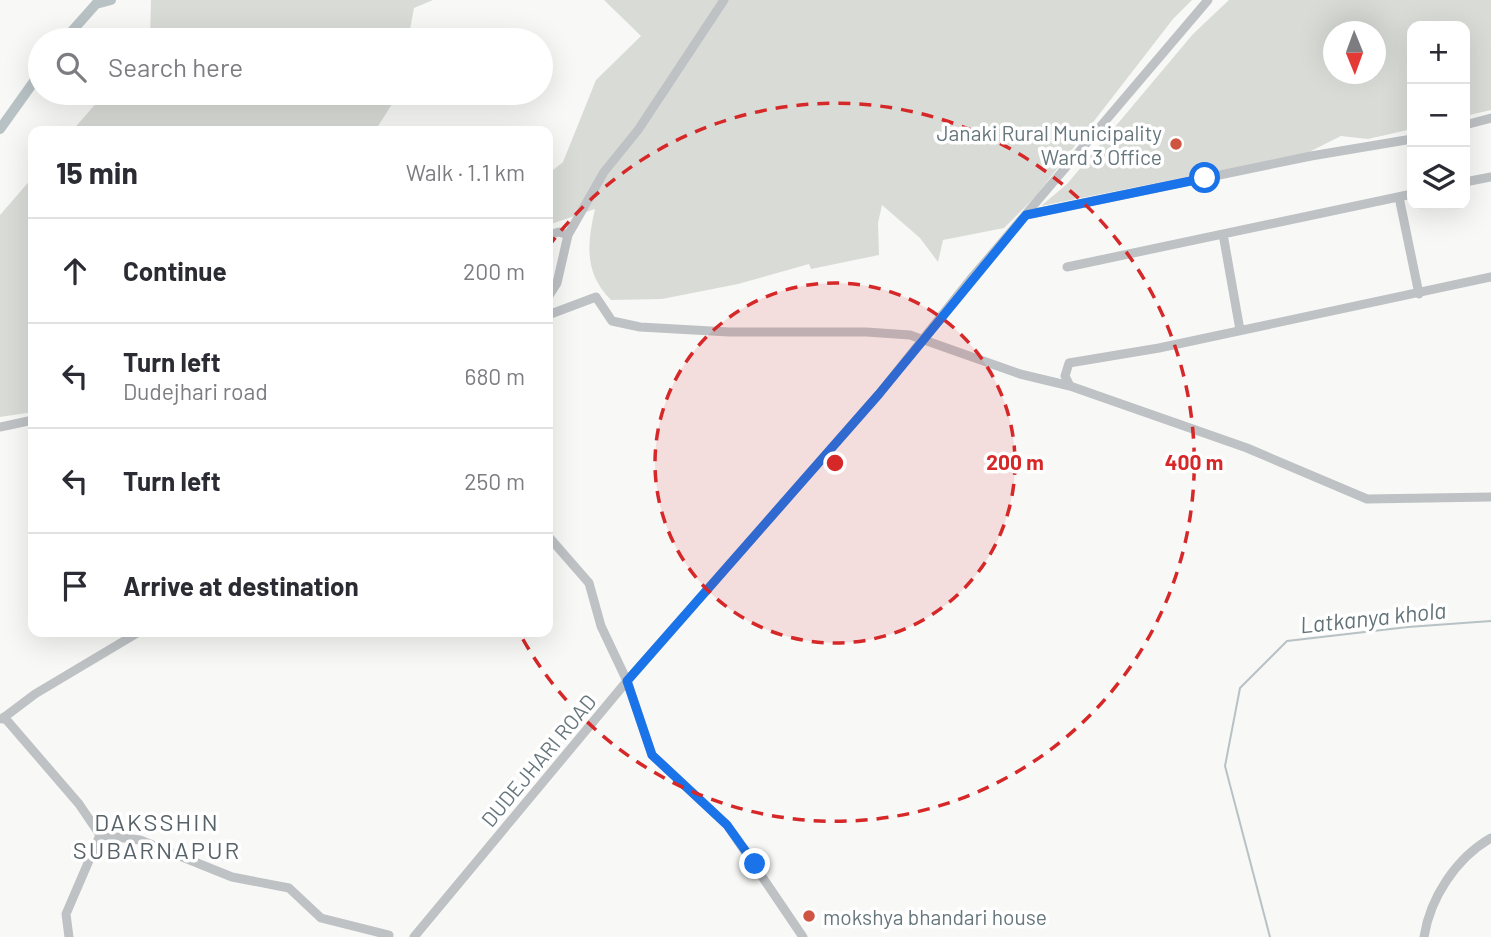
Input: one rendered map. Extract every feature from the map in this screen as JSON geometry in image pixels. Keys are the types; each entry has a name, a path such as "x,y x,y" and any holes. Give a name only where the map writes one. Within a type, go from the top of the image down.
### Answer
{"street":[{"path":"553,289 557,283 568,235 604,172 638,130 724,0"},
{"name":"DUDEJHARI ROAD","path":"414,937 627,681 924,339 1208,0"},
{"path":"1470,124 1491,118"},
{"path":"1026,215 1311,156 1407,140"},
{"path":"1470,181 1491,177"},
{"path":"1067,267 1407,195"},
{"path":"1399,197 1419,294"},
{"path":"553,234 559,232 568,235"},
{"path":"1223,234 1240,330"},
{"path":"1070,386 1065,376 1069,363 1419,294 1491,276"},
{"path":"553,313 596,297 612,321 640,327 664,326 729,332 866,332 924,339 1020,374 1070,386 1247,448 1367,499 1491,497"},
{"path":"0,427 28,421"},
{"path":"553,542 589,583 601,626 627,681 652,755 727,825 803,937"},
{"path":"100,835 71,795 2,719 35,694 131,637"},
{"path":"100,835 128,836 232,877 289,888 321,918 389,935"},
{"path":"69,937 66,914 100,835"},
{"path":"1424,937 1427,917 1449,876 1477,846 1491,838"}],"shaded area":[{"path":"151,0 433,0 414,8 410,28 150,28"},
{"path":"604,0 1192,0 1173,19 1036,196 1004,228 943,240 938,262 920,238 882,205 878,223 879,255 811,269 809,264 738,284 662,299 611,300 596,279 590,258 590,234 595,209 553,223 553,170 563,162 596,80 641,36"},
{"path":"1229,0 1491,0 1491,110 1470,115 1470,21 1407,21 1407,130 1368,139 1341,136 1307,153 1041,206 1067,184 1193,34"},
{"path":"95,105 391,105 378,126 76,126"},
{"path":"28,183 28,413 0,417 0,215"}],"waterway":[{"path":"75,28 96,4 111,0"},
{"path":"0,129 28,90"},
{"name":"Latkanya khola","path":"1270,937 1225,766 1240,688 1287,641 1408,627 1491,621"}],"place":[{"name":"Janaki Rural Municipality Ward 3 Office","path":"1176,144"},
{"name":"mokshya bhandari house","path":"809,916"}],"district":[{"name":"DAKSSHIN SUBARNAPUR","path":"157,835"}],"route":[{"path":"755,864 727,825 652,755 627,681 879,394 1026,215 1062,210 1123,194 1205,178"}]}
